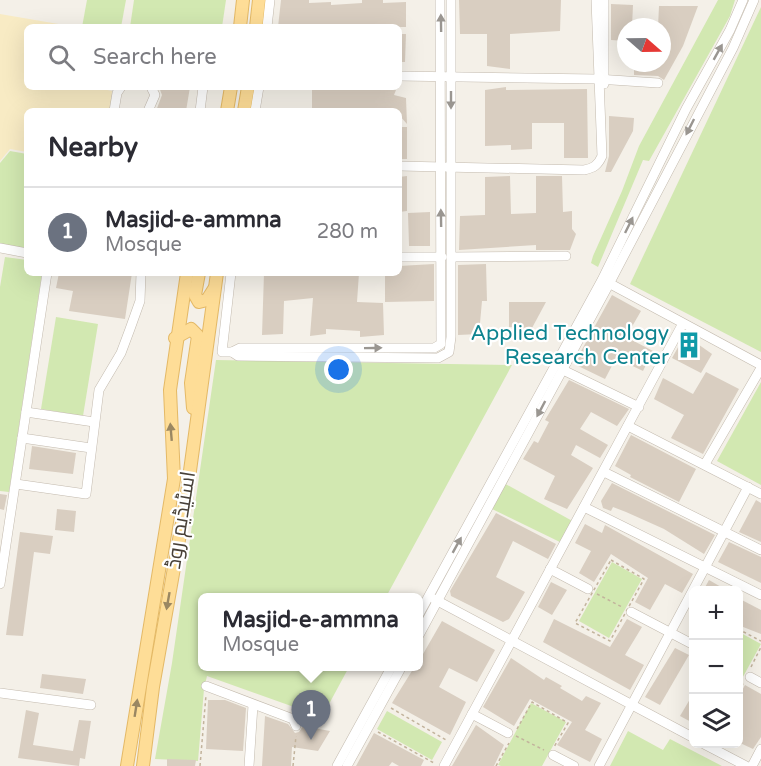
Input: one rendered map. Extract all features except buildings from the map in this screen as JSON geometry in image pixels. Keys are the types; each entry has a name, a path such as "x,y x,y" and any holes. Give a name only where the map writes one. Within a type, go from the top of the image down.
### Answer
{"main road":[{"path":"240,24 243,0"},
{"path":"256,24 259,0"},
{"path":"228,108 230,90"},
{"path":"244,108 248,90"},
{"name":"اسٹیڈیم روڈ","path":"127,766 174,478 169,405 175,339 186,276"},
{"path":"198,276 195,295 199,302 207,300 214,288"},
{"name":"اسٹیڈیم روڈ","path":"143,766 216,276"},
{"path":"175,339 191,329 198,336 191,382 195,428"}],"street":[{"path":"267,24 270,0"},
{"path":"206,352 232,352 240,348 438,346 442,339 451,166 440,0"},
{"path":"446,257 441,166 451,0"},
{"path":"596,0 602,79"},
{"path":"402,166 592,169 602,156 604,0"},
{"path":"423,610 433,599 563,370 686,109 730,30 743,0"},
{"path":"423,625 433,599 733,48 754,0"},
{"path":"402,76 602,79 658,83"},
{"path":"114,108 119,90"},
{"path":"149,108 155,95 152,90"},
{"path":"200,108 203,90"},
{"path":"256,108 258,90"},
{"path":"0,248 24,252"},
{"path":"402,257 566,256"},
{"path":"0,584 47,276"},
{"path":"16,484 86,494 99,390 121,353 130,329 140,301 141,276"},
{"path":"222,352 231,276"},
{"path":"606,282 761,367 705,464"},
{"path":"444,766 682,325"},
{"path":"563,370 639,407"},
{"path":"26,412 94,422"},
{"path":"628,426 761,494"},
{"path":"22,438 91,448"},
{"path":"604,472 761,550"},
{"path":"599,766 748,487"},
{"path":"584,507 761,595"},
{"path":"550,569 590,590"},
{"path":"433,599 689,736"},
{"path":"629,611 689,643"},
{"path":"347,766 370,727 372,714 390,671"},
{"path":"337,766 382,703 399,671"},
{"path":"748,676 761,683"},
{"path":"206,686 293,720 296,726"},
{"path":"0,693 91,705"},
{"path":"249,766 253,705"},
{"path":"472,714 511,734"},
{"path":"712,748 746,766"},
{"path":"752,766 761,749"},
{"path":"553,755 574,766"}],"path":[{"path":"611,560 644,579 629,611 610,641 575,622 590,590 611,560"},
{"path":"590,590 629,611"},
{"path":"743,632 761,641"},
{"path":"748,676 761,647"},
{"path":"200,766 206,686"},
{"path":"496,766 511,734 532,702 568,723 551,753 511,734"},
{"path":"382,703 455,745"},
{"path":"293,766 296,726"},
{"path":"370,727 439,766"}],"green space":[{"path":"87,0 126,0 122,24 83,24"},
{"path":"134,0 226,0 222,24 130,24"},
{"path":"718,0 735,0 730,16 649,161 643,160 598,267 591,263 593,256 639,146"},
{"path":"761,7 761,352 630,284"},
{"path":"10,151 24,153 24,249 0,245 0,163"},
{"path":"5,257 24,260 24,276 42,276 9,492 0,491 0,287"},
{"path":"56,317 98,324 83,416 41,409"},
{"path":"216,360 512,365 388,593 198,593 198,671 347,671 322,717 207,676 198,761 155,759 172,663"},
{"path":"761,382 761,485 717,461"},
{"path":"502,482 576,523 564,544 488,507"},
{"path":"612,562 642,579 609,638 579,621"},
{"path":"743,634 761,644 743,677"},
{"path":"531,703 566,722 542,766 498,765"},
{"path":"387,711 442,742 432,760 377,729"},
{"path":"628,731 663,750 670,739 722,766 610,766"}],"sand":[{"path":"0,14 58,24 24,24 24,90 108,90 112,91 111,108 24,108 24,151 10,149 0,161"}],"place":[{"name":"Applied Technology Research Center","path":"689,345"},
{"name":"Masjid-e-ammna","path":"311,740"}]}
